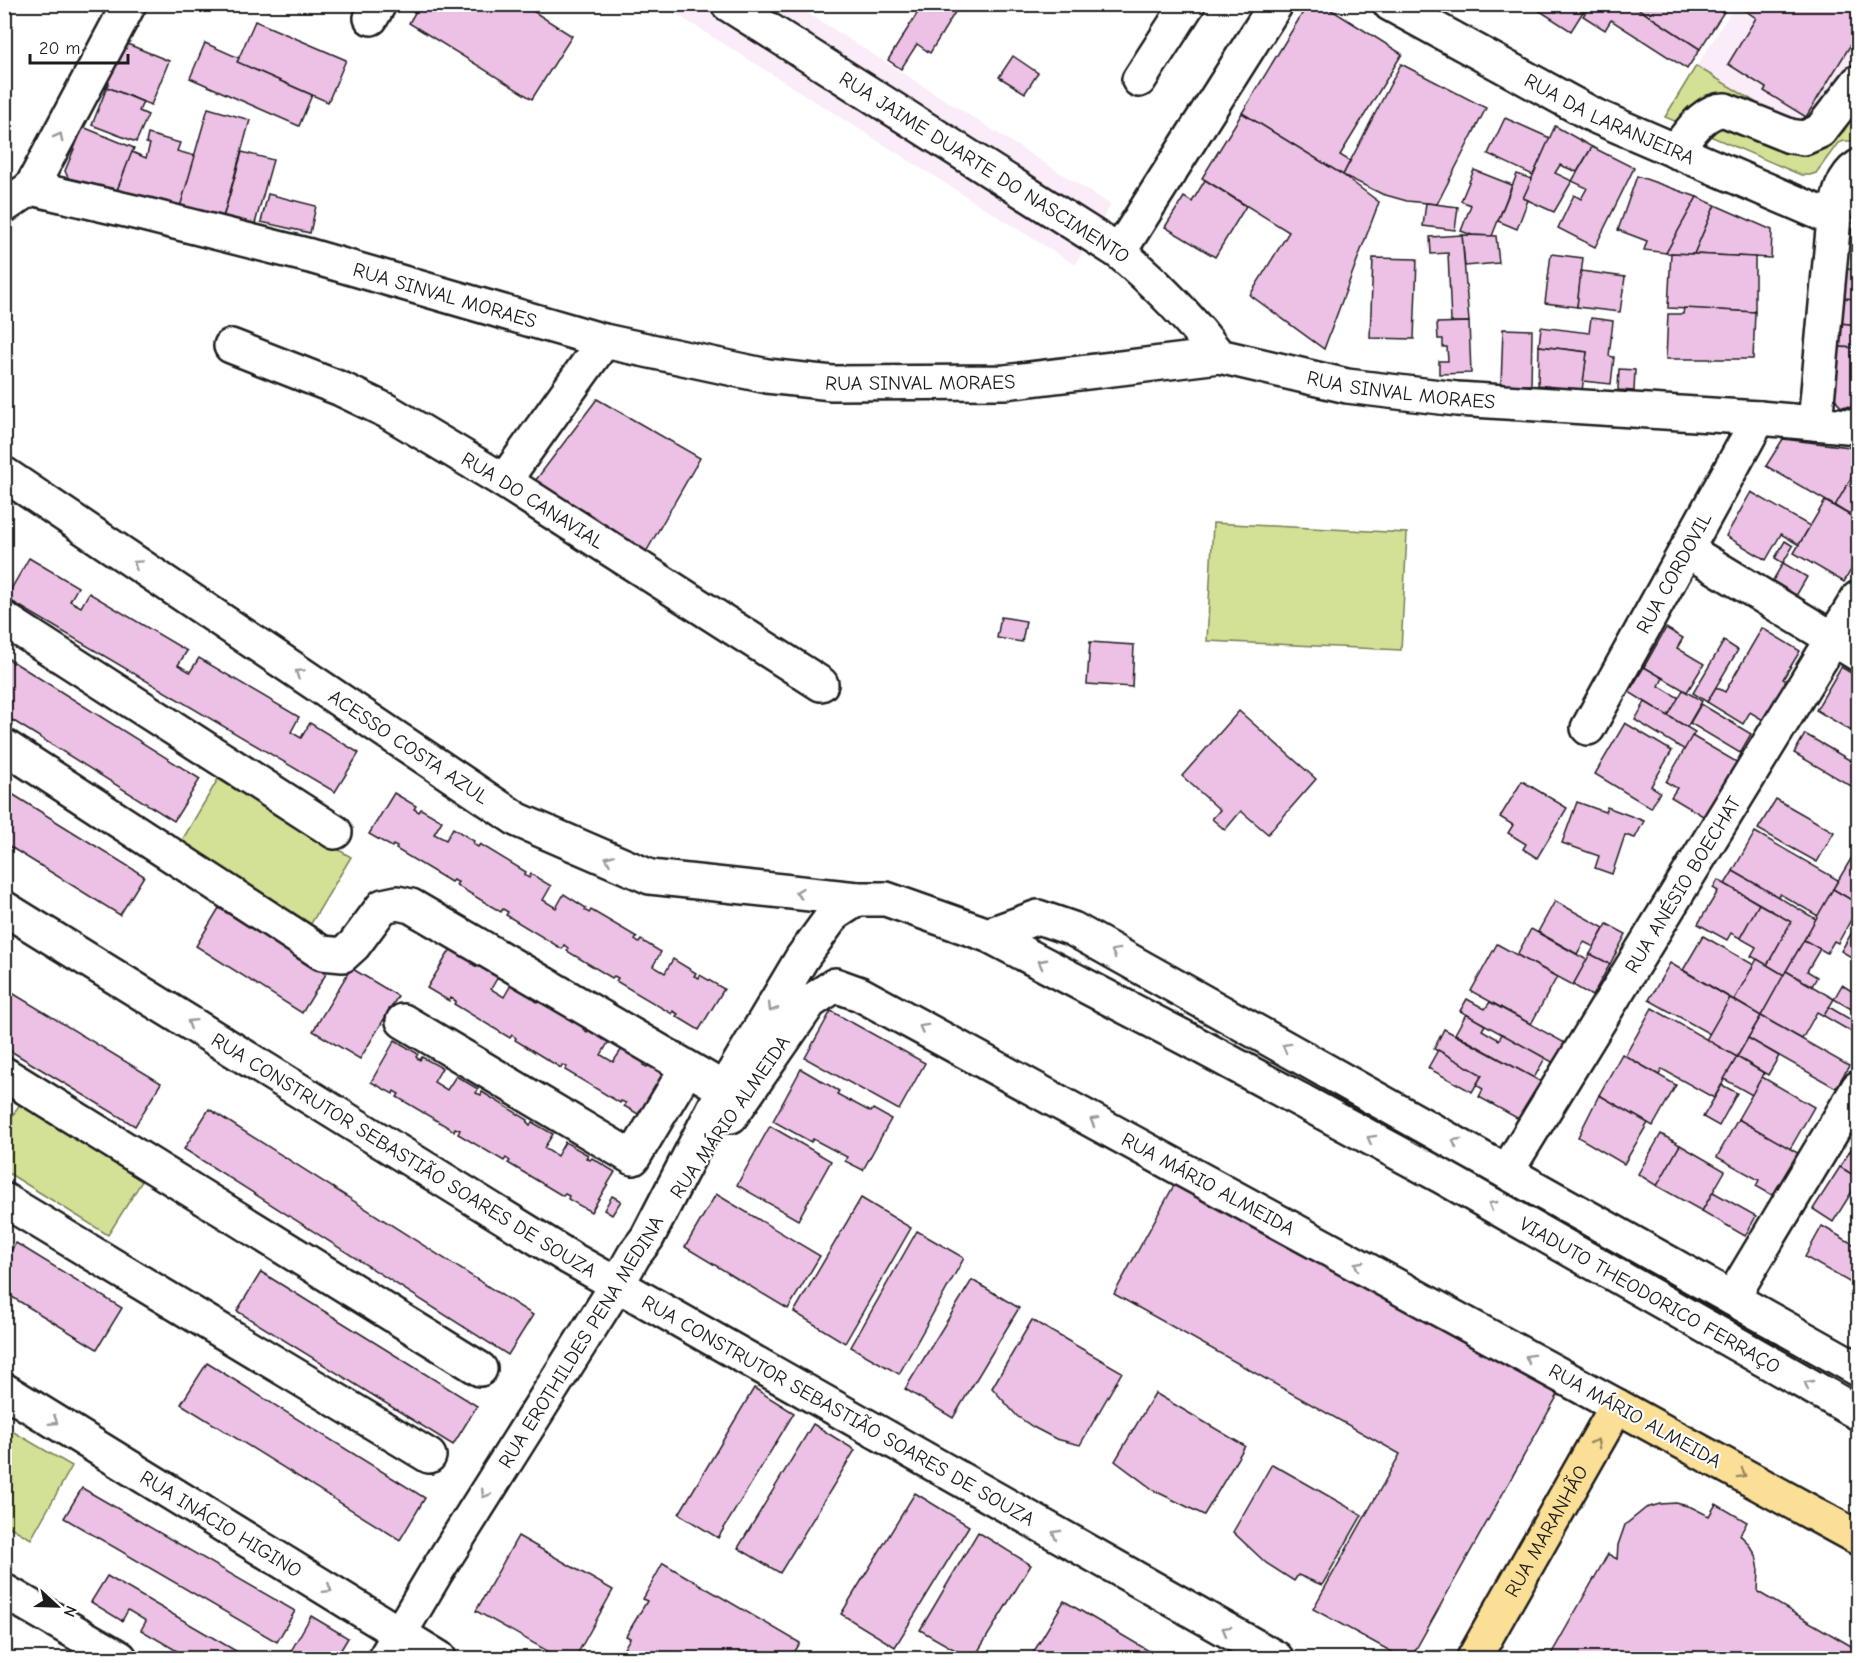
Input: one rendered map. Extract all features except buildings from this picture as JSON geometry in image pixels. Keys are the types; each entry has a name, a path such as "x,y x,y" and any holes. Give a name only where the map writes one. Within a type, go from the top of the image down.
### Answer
{"main road":[{"name":"RUA MÁRIO ALMEIDA","path":"1617,1406 1858,1538"},
{"name":"RUA MARANHÃO","path":"1474,1659 1617,1406"}],"street":[{"path":"4,206 31,188 129,4"},
{"name":"RUA JAIME DUARTE DO NASCIMENTO","path":"728,4 1119,252 1176,304 1219,356"},
{"path":"1139,80 1188,4"},
{"path":"1119,252 1276,4"},
{"name":"RUA DA LARANJEIRA","path":"1390,4 1595,116 1834,219"},
{"path":"1675,151 1705,117 1719,110 1725,110 1797,138 1811,136 1820,131 1858,82"},
{"path":"1815,423 1834,219 1838,198 1845,180 1858,167"},
{"name":"RUA SINVAL MORAES","path":"31,188 310,256 604,341 767,376 832,383 1005,382 1219,356 1347,386 1457,399 1759,418 1858,427"},
{"path":"504,482 604,341"},
{"name":"RUA DO CANAVIAL","path":"231,346 363,398 504,482 821,684"},
{"name":"RUA CORDOVIL","path":"1588,728 1759,418"},
{"name":"ACESSO COSTA AZUL","path":"6,478 518,820 650,877 857,899"},
{"path":"1687,550 1846,647"},
{"name":"RUA ANÉSIO BOECHAT","path":"1507,1171 1846,647 1858,598"},
{"path":"4,619 335,832"},
{"path":"4,746 322,953 343,955 354,945 383,906 397,903 411,906 724,1089"},
{"path":"857,899 886,899 988,935 1038,917 1073,928 1858,1369"},
{"name":"RUA EROTHILDES PENA MEDINA","path":"393,1646 435,1574 634,1255 647,1238 724,1089 802,958 834,914 857,899"},
{"name":"RUA CONSTRUTOR SEBASTIÃO SOARES DE SOUZA","path":"4,908 570,1258 1276,1659"},
{"name":"VIADUTO THEODORICO FERRAÇO","path":"988,935 1187,1038 1441,1176 1858,1413"},
{"name":"RUA MÁRIO ALMEIDA","path":"647,1238 810,1002 835,985 871,1000 1617,1406"},
{"path":"403,1022 633,1158 687,1068"},
{"path":"4,1074 480,1369"},
{"path":"1731,1298 1858,1088"},
{"path":"4,1200 429,1456"},
{"name":"RUA INÁCIO HIGINO","path":"4,1390 393,1646 438,1659"},
{"path":"4,1592 120,1659"}],"shaded area":[{"path":"662,5 795,5 1111,205 1075,265"},
{"path":"1735,5 1858,5 1858,141 1838,143 1816,173 1801,175 1665,117"}],"green space":[{"path":"1696,66 1801,130 1724,100 1684,125 1665,117"},
{"path":"1854,113 1858,115 1858,141 1838,143 1816,173 1810,175 1801,175 1703,133 1713,121 1834,140 1844,131"},
{"path":"1213,523 1407,533 1401,650 1207,641"},
{"path":"218,779 351,857 306,932 174,854"},
{"path":"28,1091 151,1167 108,1235 5,1171 4,1129"},
{"path":"5,1427 72,1466 31,1539 5,1524"}]}
